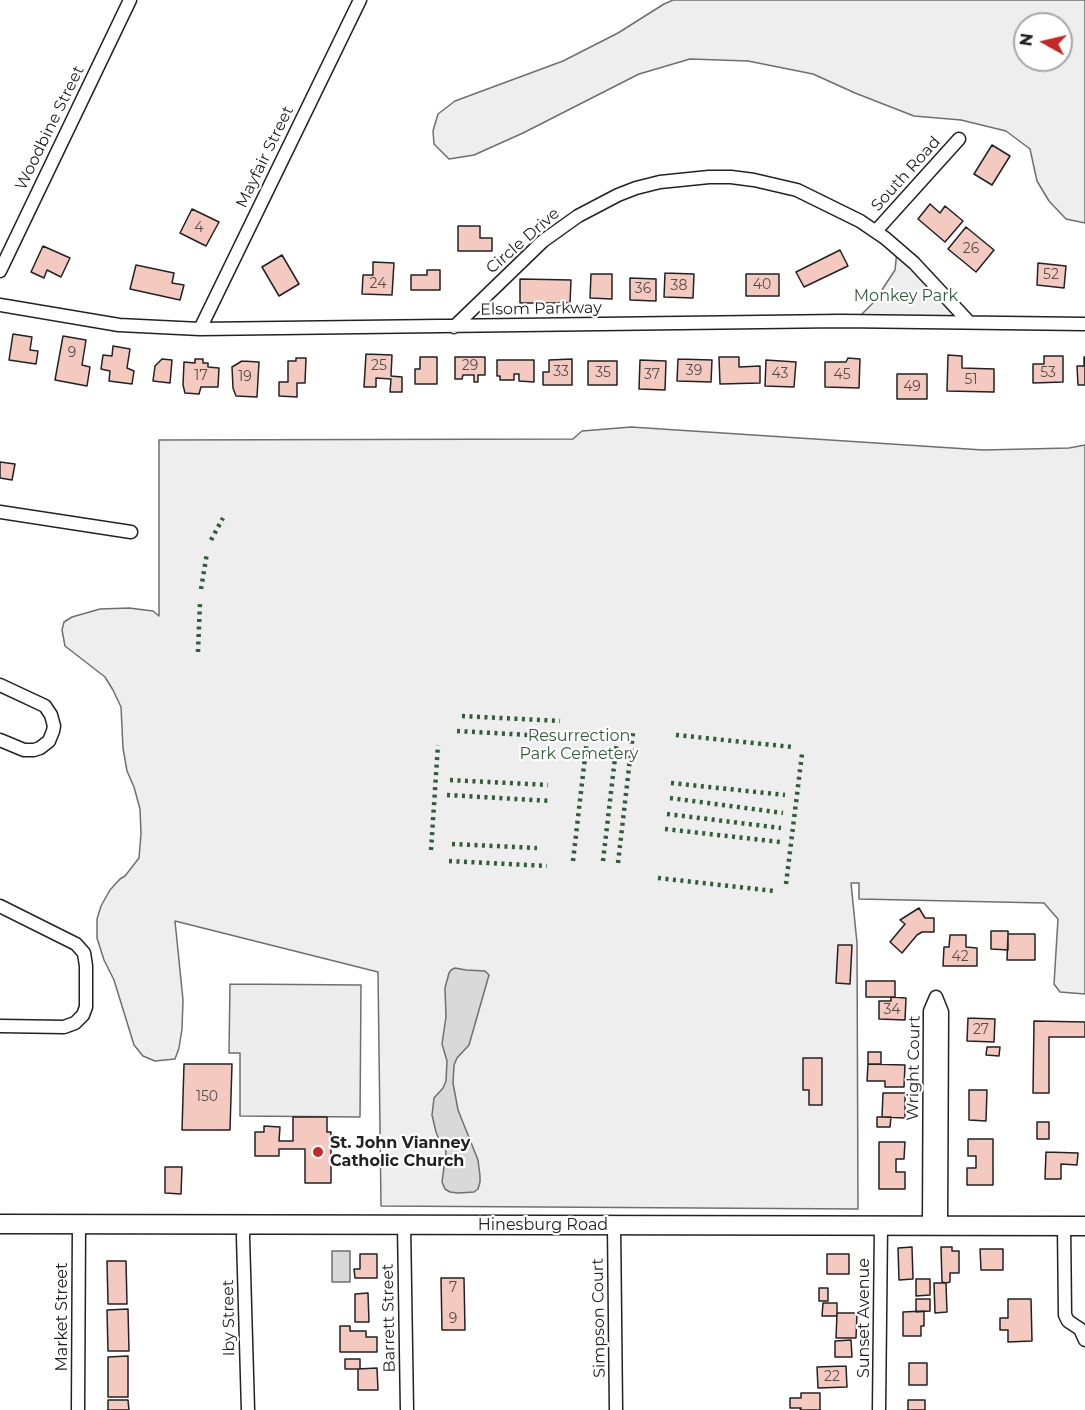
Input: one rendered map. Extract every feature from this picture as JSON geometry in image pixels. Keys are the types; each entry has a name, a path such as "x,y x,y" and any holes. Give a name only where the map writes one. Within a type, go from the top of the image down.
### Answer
{"main road":[{"name":"Hinesburg Road","path":"0,1224 1085,1226"}],"street":[{"name":"Woodbine Street","path":"0,271 130,0"},
{"name":"Mayfair Street","path":"200,329 360,0"},
{"name":"South Road","path":"876,231 959,139"},
{"name":"Circle Drive","path":"454,327 530,254 578,216 636,188 660,182 709,177 762,181 797,190 840,210 876,231 914,263 969,322"},
{"name":"Elsom Parkway","path":"0,305 119,325 200,329 841,321 1085,324"},
{"path":"0,512 132,532"},
{"path":"0,685 45,706 54,726 49,741 34,750 24,750 0,740"},
{"path":"0,906 79,946 86,962 86,1003 81,1018 68,1026 0,1026"},
{"name":"Wright Court","path":"936,997 942,1012 935,1225 930,1011 936,997"},
{"name":"Iby Street","path":"244,1224 248,1410"},
{"name":"Market Street","path":"78,1410 79,1225"},
{"name":"Barrett Street","path":"404,1225 407,1410"},
{"name":"Simpson Court","path":"615,1225 616,1410"},
{"name":"Sunset Avenue","path":"879,1410 881,1226"},
{"path":"1064,1226 1065,1316 1068,1321 1080,1329 1085,1340"}],"green space":[{"path":"673,0 1085,0 1085,223 1066,219 1049,201 1037,181 1030,149 1006,131 961,120 914,116 813,74 748,61 690,59 639,74 523,133 474,155 449,159 434,144 433,131 438,114 455,101 563,61 618,33"},
{"name":"Monkey Park","path":"897,251 958,317 855,321 874,302 895,270"},
{"name":"Resurrection Park Cemetery","path":"631,427 983,450 1069,448 1085,445 1085,994 1060,992 1054,984 1058,919 1044,903 859,899 859,883 851,883 857,943 858,1209 381,1206 378,972 175,921 183,1000 179,1048 175,1059 155,1061 143,1056 134,1045 114,980 97,938 97,919 110,890 139,858 140,809 127,771 123,748 121,707 105,677 65,646 62,630 64,622 72,617 100,609 129,608 153,611 159,616 159,440 573,439 582,431"}],"shaded area":[{"path":"455,968 485,971 489,975 469,1045 454,1065 453,1083 458,1110 478,1160 480,1176 478,1189 474,1192 458,1193 445,1189 442,1182 446,1152 436,1132 432,1115 434,1098 446,1081 447,1061 442,1044 446,1017 445,988 449,973"},
{"path":"230,984 361,985 360,1117 240,1116 240,1053 229,1053"},
{"path":"332,1251 350,1251 350,1282 332,1282"}],"building":[{"path":"992,145 1010,156 992,185 974,174"},
{"path":"930,204 940,213 945,206 963,221 945,242 918,219"},
{"path":"192,209 219,222 206,246 180,233"},
{"path":"458,226 480,226 480,238 492,238 492,251 458,251"},
{"path":"966,227 994,250 976,272 948,249"},
{"path":"43,246 70,258 61,277 47,270 44,278 31,272"},
{"path":"840,250 848,266 804,287 796,272"},
{"path":"282,255 299,284 279,296 262,267"},
{"path":"373,262 394,263 392,295 362,294 363,275 373,275"},
{"path":"1038,263 1066,266 1064,288 1037,285"},
{"path":"136,265 174,273 172,283 184,285 180,300 130,289"},
{"path":"427,270 440,270 440,290 411,290 411,275 427,275"},
{"path":"665,273 694,274 693,298 664,297"},
{"path":"591,274 612,274 612,299 590,298"},
{"path":"746,274 779,274 779,296 746,296"},
{"path":"630,278 656,279 656,301 630,300"},
{"path":"520,279 571,280 570,303 520,303"},
{"path":"13,334 32,337 30,350 38,351 36,364 9,360"},
{"path":"63,336 86,340 82,365 90,367 87,386 55,380"},
{"path":"113,346 130,349 127,368 134,371 132,384 109,381 110,371 101,369 103,355 112,356"},
{"path":"366,354 392,355 391,376 402,377 402,392 390,392 391,379 376,378 376,387 364,387"},
{"path":"948,355 962,356 962,368 994,369 994,392 947,391"},
{"path":"1044,356 1063,356 1063,382 1033,383 1033,364 1044,364"},
{"path":"420,357 437,357 437,384 415,384 415,369 420,369"},
{"path":"455,357 485,357 485,375 478,375 478,382 474,382 474,375 463,375 462,379 455,379"},
{"path":"719,357 739,357 739,367 760,366 760,383 720,384"},
{"path":"1084,357 1085,385 1078,385 1077,366 1084,366"},
{"path":"296,358 306,358 305,383 297,383 297,397 279,396 279,382 288,382 288,361 296,361"},
{"path":"848,358 860,359 859,388 825,387 825,362 846,362"},
{"path":"162,359 172,360 170,383 153,381 155,366"},
{"path":"195,359 203,359 203,363 208,363 208,367 219,368 218,387 201,387 199,394 185,393 184,362 195,363"},
{"path":"572,359 572,385 543,385 543,372 549,372 549,360"},
{"path":"678,359 712,360 711,382 677,381"},
{"path":"497,360 534,360 534,382 519,381 519,374 514,374 514,380 500,380 500,376 497,376"},
{"path":"640,360 666,361 665,390 639,389"},
{"path":"766,360 796,362 794,387 765,386"},
{"path":"242,361 259,362 257,397 236,396 233,388 232,367"},
{"path":"588,361 617,361 617,385 588,385"},
{"path":"897,374 927,374 927,399 897,399"},
{"path":"0,462 15,464 12,480 0,478"},
{"path":"919,908 925,918 934,918 934,932 922,932 917,935 902,953 890,942 905,924 900,920"},
{"path":"991,931 1008,931 1008,950 991,949"},
{"path":"1008,934 1035,934 1035,960 1007,960"},
{"path":"950,935 966,935 966,947 977,948 977,966 943,966 944,947 949,947"},
{"path":"838,945 852,945 850,984 836,983"},
{"path":"866,981 895,981 895,997 866,997"},
{"path":"891,997 906,998 905,1020 879,1019 879,1001 891,1001"},
{"path":"968,1018 995,1019 994,1042 967,1041"},
{"path":"1034,1021 1085,1022 1085,1037 1049,1037 1049,1093 1033,1093"},
{"path":"987,1047 1000,1047 999,1056 986,1055"},
{"path":"868,1052 881,1052 881,1064 868,1064"},
{"path":"803,1058 822,1058 822,1105 809,1105 809,1090 803,1090"},
{"path":"184,1064 232,1064 230,1130 182,1130"},
{"path":"868,1064 905,1065 904,1087 885,1087 885,1081 867,1081"},
{"path":"969,1090 987,1090 986,1121 969,1120"},
{"path":"883,1093 905,1093 905,1118 882,1117"},
{"name":"St. John Vianney Catholic Church","path":"293,1117 327,1117 327,1132 331,1132 331,1183 305,1183 305,1149 279,1149 279,1156 255,1156 255,1132 264,1132 264,1126 280,1127 279,1141 293,1141"},
{"path":"877,1117 891,1117 890,1127 877,1127"},
{"path":"1037,1122 1049,1122 1049,1139 1037,1139"},
{"path":"968,1139 993,1139 993,1185 967,1185 967,1168 976,1168 976,1156 968,1156"},
{"path":"879,1142 905,1142 904,1159 896,1159 896,1172 905,1172 905,1189 879,1189"},
{"path":"1046,1152 1078,1153 1077,1165 1061,1164 1061,1179 1045,1179"},
{"path":"165,1167 182,1167 181,1194 165,1193"},
{"path":"912,1247 913,1279 899,1280 898,1248"},
{"path":"941,1247 952,1247 952,1251 959,1251 959,1273 950,1273 950,1282 946,1283 942,1282"},
{"path":"980,1249 1003,1249 1003,1270 981,1270"},
{"path":"360,1254 377,1254 377,1278 355,1278 354,1269 360,1269"},
{"path":"827,1254 849,1254 849,1274 827,1274"},
{"path":"107,1261 126,1261 127,1304 108,1304"},
{"path":"441,1278 464,1278 465,1330 442,1330"},
{"path":"916,1279 930,1279 930,1295 916,1296"},
{"path":"934,1283 946,1283 947,1312 935,1313"},
{"path":"819,1288 828,1288 828,1301 819,1301"},
{"path":"368,1293 369,1322 355,1322 355,1294"},
{"path":"916,1299 930,1299 930,1311 916,1312"},
{"path":"1008,1299 1031,1299 1032,1341 1008,1342 1008,1330 1000,1330 1000,1318 1008,1318"},
{"path":"823,1303 837,1303 837,1316 822,1316"},
{"path":"128,1309 129,1351 108,1351 107,1310"},
{"path":"924,1311 921,1336 903,1336 903,1312"},
{"path":"837,1313 857,1313 856,1338 836,1338"},
{"path":"340,1326 350,1326 350,1331 366,1331 366,1337 377,1337 377,1352 340,1352"},
{"path":"851,1340 852,1357 835,1357 835,1341"},
{"path":"128,1356 128,1397 108,1397 108,1357"},
{"path":"345,1359 360,1359 360,1369 345,1369"},
{"path":"909,1363 927,1363 927,1385 909,1385"},
{"path":"846,1366 847,1387 818,1388 817,1367"},
{"path":"377,1368 378,1390 358,1390 358,1369"},
{"path":"801,1393 820,1393 820,1410 790,1408 790,1398 801,1398"},
{"path":"108,1400 128,1400 129,1410 108,1410"},
{"path":"908,1400 925,1400 925,1410 908,1410"}],"hedge":[{"path":"211,540 223,518"},
{"path":"201,589 207,553"},
{"path":"198,652 200,602"},
{"path":"462,716 560,721"},
{"path":"457,731 546,736"},
{"path":"573,861 588,731"},
{"path":"603,861 618,732"},
{"path":"618,863 633,733"},
{"path":"676,735 792,747"},
{"path":"431,850 438,745"},
{"path":"786,884 802,754"},
{"path":"450,780 548,785"},
{"path":"671,783 785,795"},
{"path":"447,795 551,801"},
{"path":"670,798 783,813"},
{"path":"667,814 781,828"},
{"path":"665,829 780,842"},
{"path":"452,844 537,848"},
{"path":"449,861 547,866"},
{"path":"658,878 774,891"}],"place":[{"name":"St. John Vianney Catholic Church","path":"318,1152"}]}
